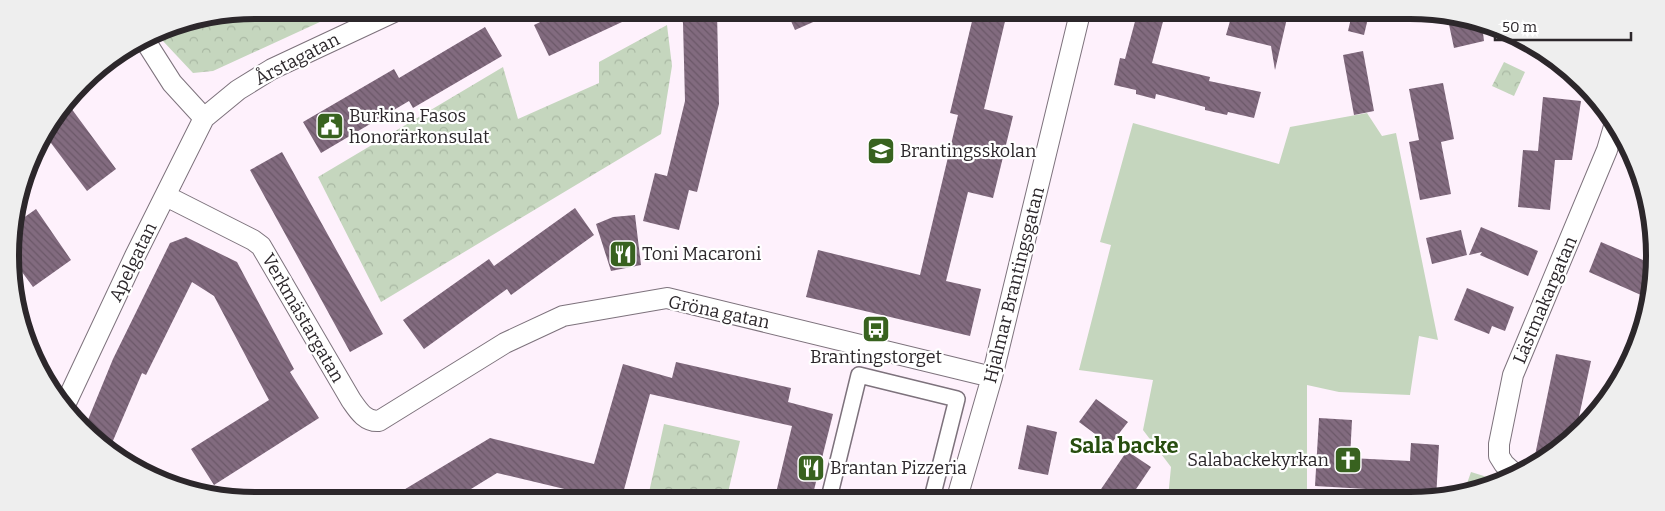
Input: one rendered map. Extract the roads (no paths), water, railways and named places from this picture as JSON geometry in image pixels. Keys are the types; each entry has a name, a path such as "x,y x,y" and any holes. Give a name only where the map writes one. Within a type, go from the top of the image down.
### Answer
{"street":[{"name":"Årstagatan","path":"204,118 238,90 272,69 377,19"},
{"name":"Hjalmar Brantingsgatan","path":"960,492 992,377 1079,19"},
{"path":"147,45 172,83 204,118"},
{"name":"Apelgatan","path":"68,400 131,265 204,118"},
{"name":"Lästmakargatan","path":"1510,470 1499,456 1499,444 1513,375 1600,168 1612,132"},
{"name":"Verkmästargatan","path":"166,196 254,240 261,246 351,400 360,413 372,421 379,421"},
{"name":"Gröna gatan","path":"379,421 505,343 563,316 667,298 992,377"},
{"path":"830,492 859,375 957,399 934,492"}],"place":[{"name":"Burkina Fasos honorärkonsulat","path":"330,126"},
{"name":"Brantingsskolan","path":"881,151"},
{"name":"Toni Macaroni","path":"623,254"},
{"name":"Brantingstorget","path":"876,329"},
{"name":"Salabackekyrkan","path":"1348,460"},
{"name":"Brantan Pizzeria","path":"811,468"}],"district":[{"name":"Sala backe","path":"1124,445"}]}
